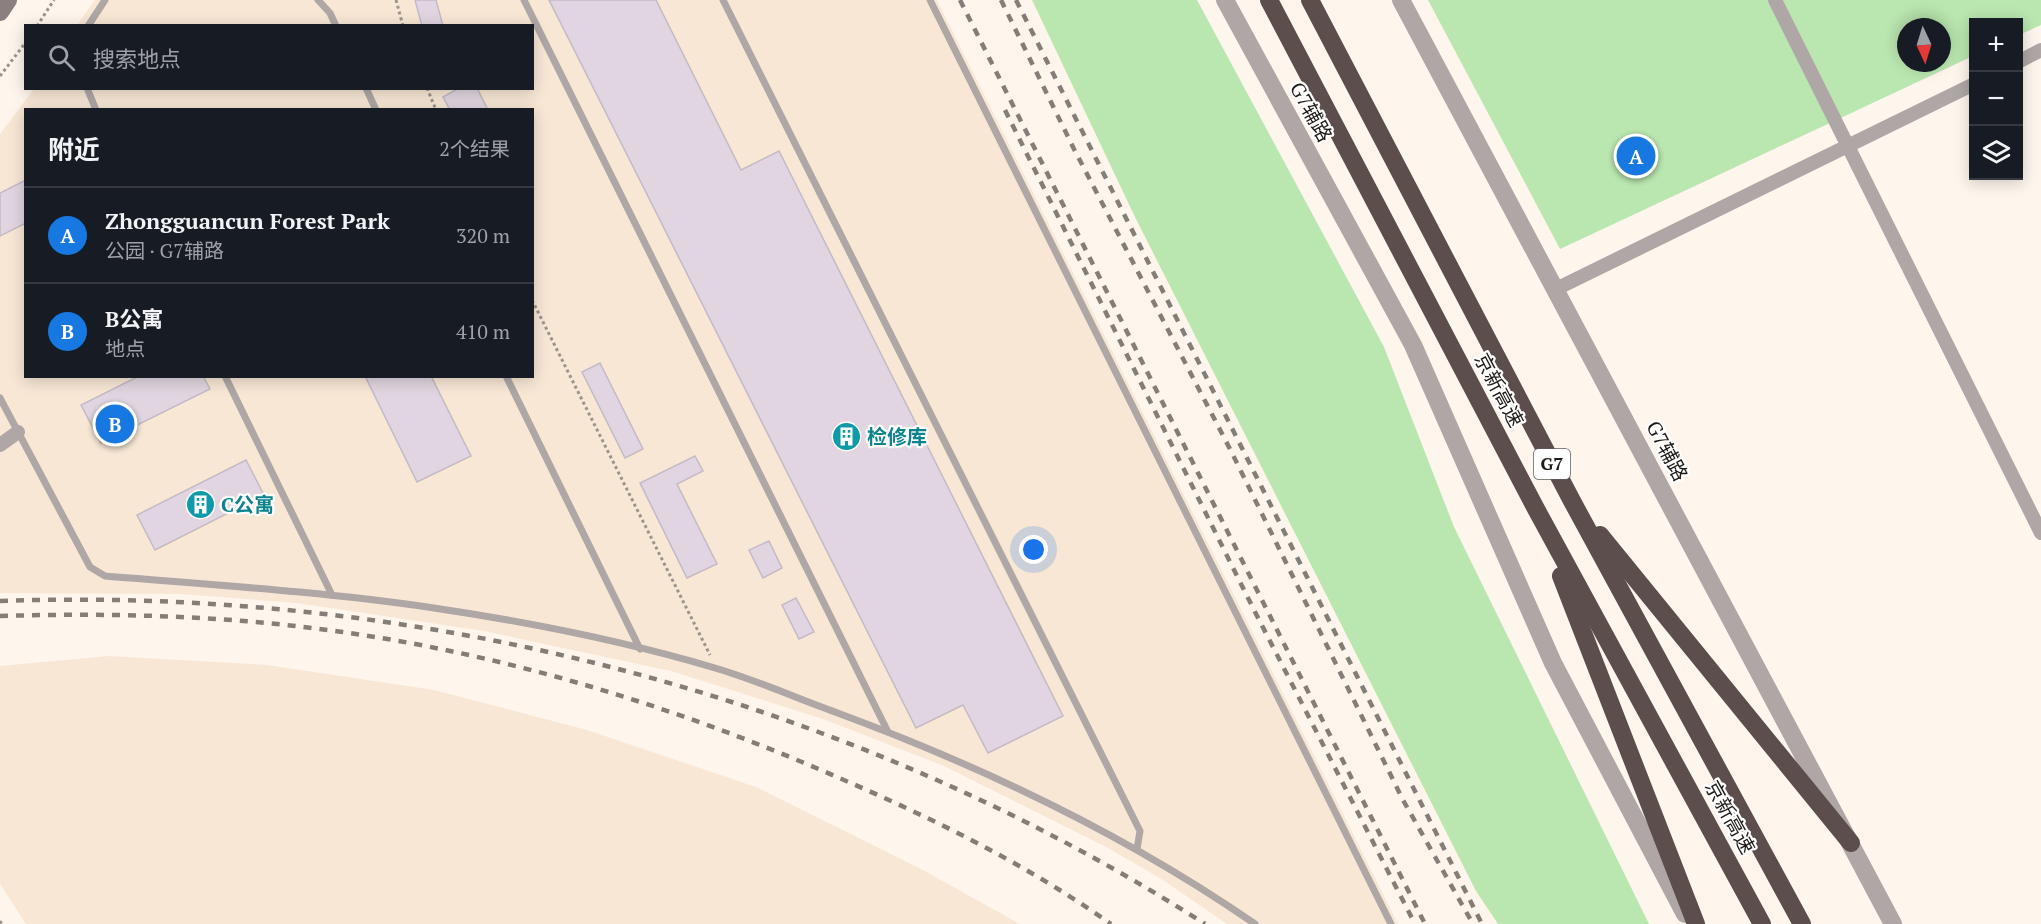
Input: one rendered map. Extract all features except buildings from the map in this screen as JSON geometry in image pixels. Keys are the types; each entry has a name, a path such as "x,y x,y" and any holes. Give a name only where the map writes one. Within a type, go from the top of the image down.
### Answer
{"highway":[{"name":"京新高速","path":"1269,0 1535,507 1762,924"},
{"name":"京新高速","path":"1310,0 1572,501 1802,924"},
{"path":"1572,501 1851,843"},
{"path":"1535,507 1696,924"}],"main road":[{"path":"0,12 8,0"}],"street":[{"name":"G7辅路","path":"1225,0 1413,345 1553,663 1690,924"},
{"name":"G7辅路","path":"1401,0 1893,924"},
{"path":"1775,0 2041,532"},
{"path":"2023,60 2041,50"},
{"path":"1556,290 1969,86"},
{"path":"0,445 18,432"}],"lane":[{"path":"89,24 105,0"},
{"path":"318,0 330,13 335,24"},
{"path":"524,0 887,730"},
{"path":"723,0 1140,831 1137,849"},
{"path":"930,0 1390,924"},
{"path":"88,90 95,108"},
{"path":"367,90 375,108"},
{"path":"226,378 332,595"},
{"path":"507,378 640,649"},
{"path":"0,398 90,567 105,576 332,595 436,608 640,649 717,668 887,730 1048,801 1137,849 1255,924"}],"path":[{"path":"38,24 54,0"},
{"path":"396,0 402,24"},
{"path":"0,76 24,45"},
{"path":"428,90 435,108"},
{"path":"534,304 717,668"}],"shaded area":[{"path":"95,0 937,0 1398,924 1227,924 1160,878 1108,848 944,766 823,719 671,671 484,631 297,603 182,594 0,593 0,134 33,90 534,90 534,24 78,24"},
{"path":"109,656 267,665 434,690 587,730 756,787 923,870 1020,924 26,924 0,884 0,666"}],"green space":[{"path":"1032,0 1197,0 1384,347 1454,527 1649,924 1498,924 1476,891 1135,217"},
{"path":"1428,0 2041,0 2041,25 2023,33 2023,18 1969,18 1969,58 1951,66 1951,18 1897,18 1897,72 1939,72 1560,249"}],"railway":[{"path":"960,0 1425,924"},
{"path":"1001,0 1074,149 1230,449 1403,800 1473,924"},
{"path":"1016,0 1482,924"},
{"path":"1005,110 1253,608 1415,924"},
{"path":"0,601 158,601 316,613 473,636 627,671 779,718 926,775 1068,844 1205,924"},
{"path":"0,616 156,616 234,620 312,628 447,650 580,683 710,726 873,793 978,843 1046,881 1111,924"}],"place":[{"name":"Zhongguancun Forest Park","path":"1636,156"},
{"name":"B公寓","path":"115,424"},
{"name":"检修库","path":"846,437"},
{"name":"C公寓","path":"200,505"}]}
